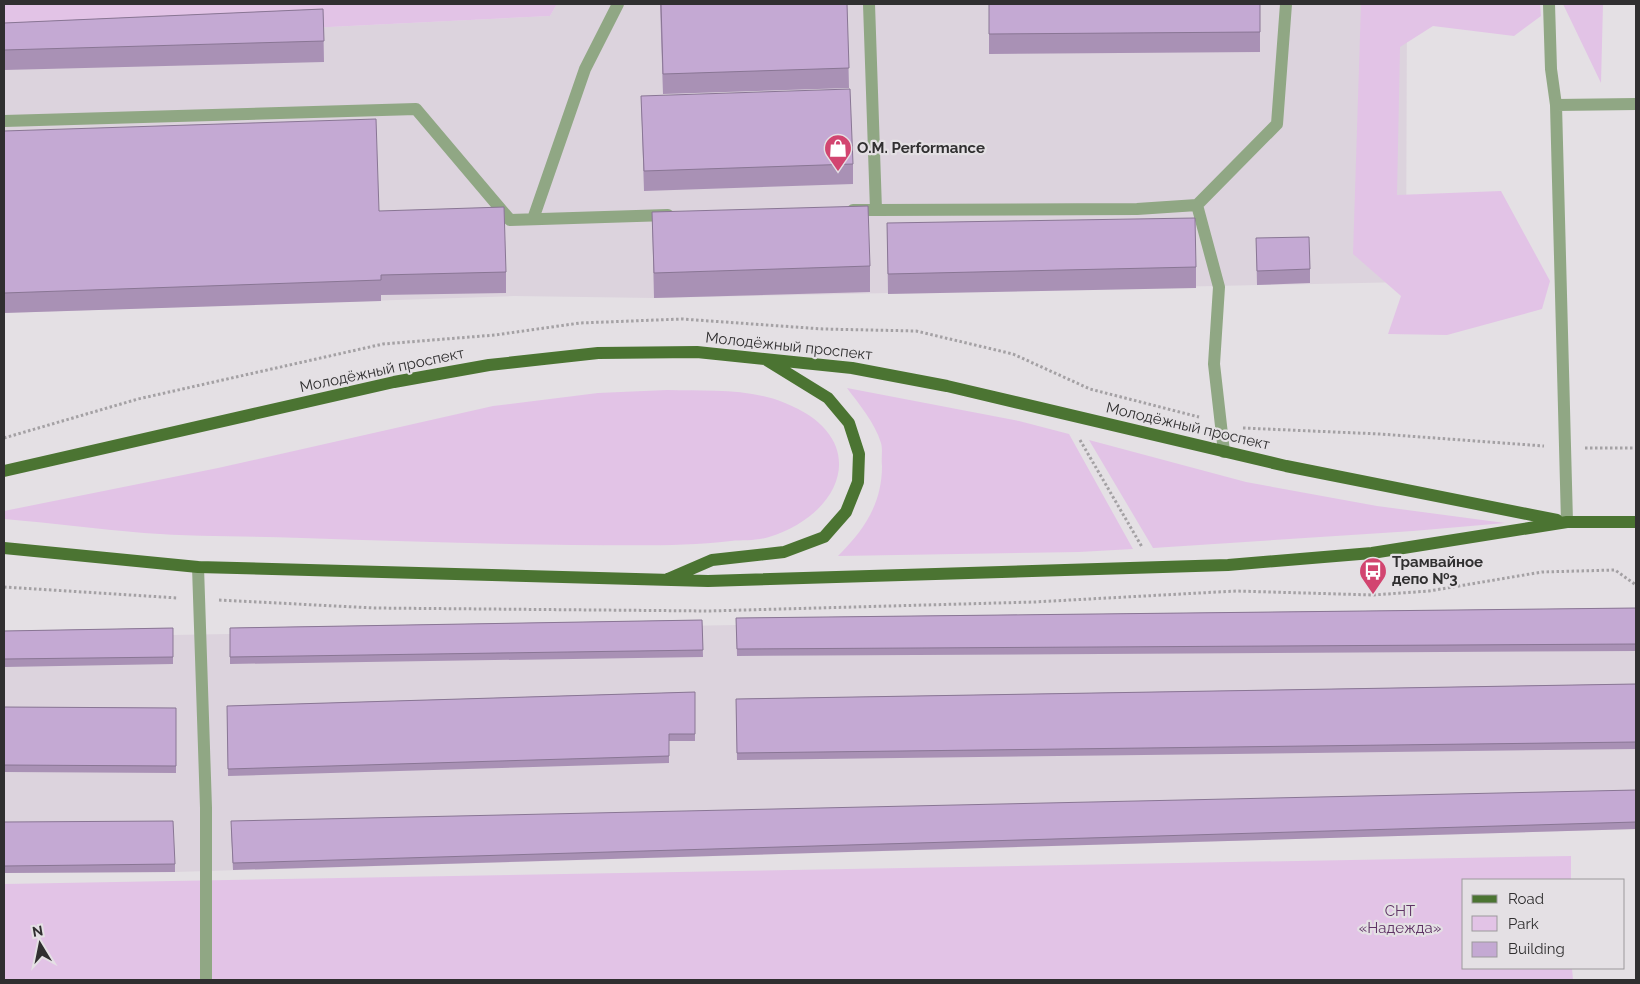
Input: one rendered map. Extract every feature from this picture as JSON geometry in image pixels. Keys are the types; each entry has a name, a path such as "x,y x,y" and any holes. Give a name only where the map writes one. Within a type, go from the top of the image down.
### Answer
{"main road":[{"name":"Молодёжный проспект","path":"4,471 394,382 489,365 598,353 697,352 852,368 947,386 1296,468 1567,522"},
{"path":"663,581 712,560 784,552 824,537 846,512 858,482 859,454 849,423 828,398 766,360"},
{"name":"Молодёжный проспект","path":"4,548 198,567 663,581 1228,565 1372,553 1567,522 1636,522"}],"lane":[{"path":"533,219 584,69 618,4"},
{"path":"869,4 876,210"},
{"path":"836,211 1137,209 1197,205 1277,124 1286,4"},
{"path":"1549,4 1551,69 1556,105 1567,522"},
{"path":"1556,105 1636,104"},
{"path":"4,121 416,110 510,220 680,215"},
{"path":"1197,205 1219,287 1214,364 1224,452"},
{"path":"198,567 206,808 206,980"}],"path":[{"path":"1079,437 1143,549"},
{"path":"1565,448 1636,448"}],"shaded area":[{"path":"557,4 1407,4 1406,282 654,298 514,296 4,313 4,43 550,16"},
{"path":"1636,615 1636,829 175,872 4,873 4,638 736,625"}],"green space":[{"path":"4,4 557,4 550,16 4,43"},
{"path":"1361,4 1540,4 1541,16 1514,36 1433,26 1400,47 1397,195 1501,191 1550,281 1542,309 1447,335 1388,334 1401,296 1353,254"},
{"path":"1563,4 1603,4 1601,83"},
{"path":"847,388 1019,421 1069,434 1133,549 1079,552 838,556 856,536 870,516 879,492 882,466 882,446 875,428"},
{"path":"667,390 727,391 757,395 785,403 812,418 830,435 838,454 838,474 831,493 816,511 795,526 769,537 755,540 672,545 505,544 184,535 144,533 4,519 4,511 218,468 493,406 598,393"},
{"path":"1089,440 1246,482 1377,506 1505,523 1153,548"},
{"name":"СНТ «Надежда»","path":"1571,856 1571,879 1462,879 1462,969 1572,969 1573,980 4,980 4,884"}],"building":[{"path":"661,4 847,4 849,68 663,74"},
{"path":"989,4 1260,4 1260,32 989,34"},
{"path":"323,9 324,41 4,50 4,23"},
{"path":"850,89 853,164 644,171 641,96"},
{"path":"376,119 379,211 504,207 506,272 381,275 381,280 4,293 4,131"},
{"path":"868,206 870,266 654,273 652,212"},
{"path":"1195,218 1196,267 888,274 887,223"},
{"path":"1309,237 1310,269 1257,271 1256,238"},
{"path":"1636,608 1636,644 737,649 736,618"},
{"path":"702,620 703,650 230,657 230,628"},
{"path":"173,628 173,657 4,659 4,631"},
{"path":"1636,684 1636,742 737,753 736,699"},
{"path":"695,692 695,734 669,734 669,756 228,769 227,706"},
{"path":"4,707 176,708 176,766 4,765"},
{"path":"1636,790 1636,822 233,863 231,821"},
{"path":"173,821 175,864 4,866 4,822"}],"place":[{"name":"O.M. Performance","path":"838,172"},
{"name":"Трамвайное депо №3","path":"1373,595"}]}
